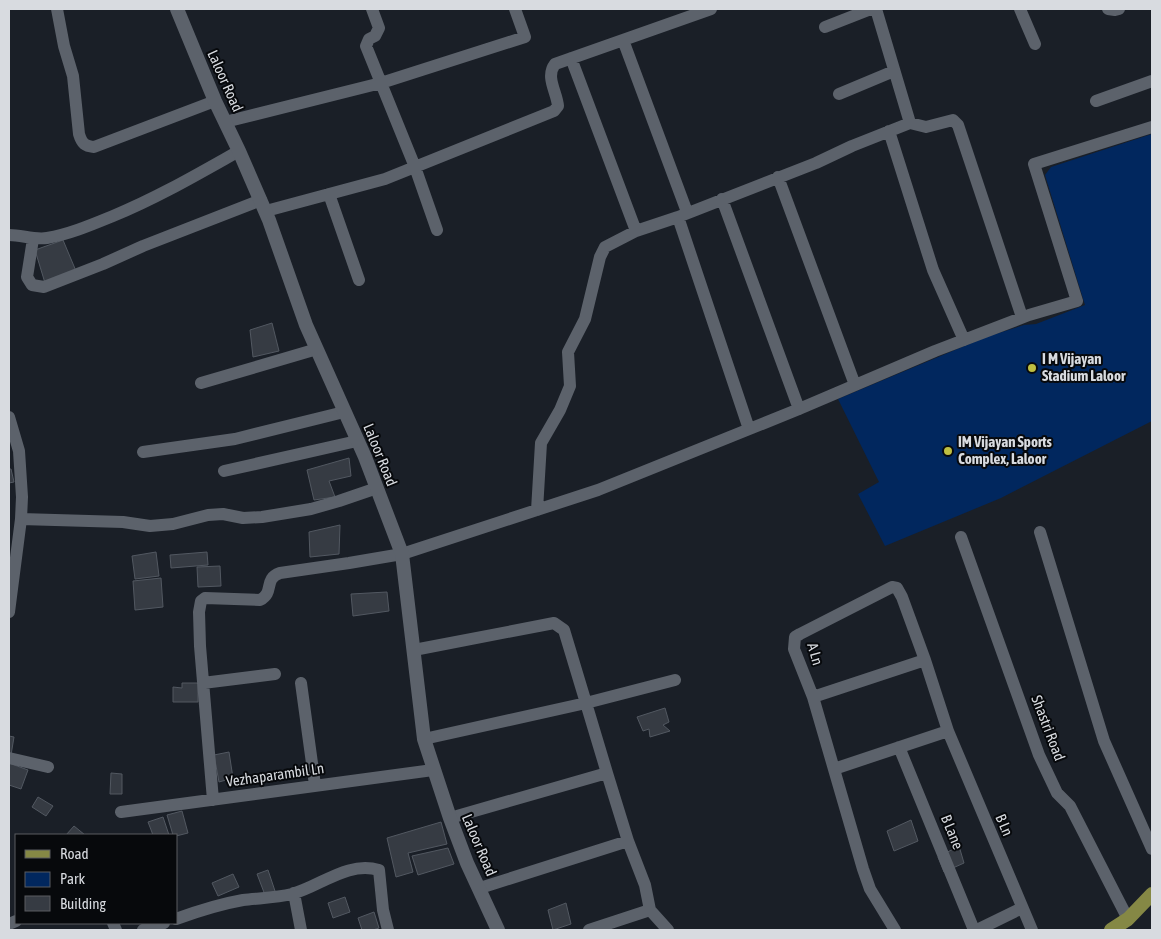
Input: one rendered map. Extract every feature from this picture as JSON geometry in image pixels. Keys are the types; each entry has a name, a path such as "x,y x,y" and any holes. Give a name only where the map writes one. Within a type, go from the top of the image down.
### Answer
{"main road":[{"path":"1111,930 1128,919 1152,894"}],"street":[{"path":"57,9 64,46 73,76 79,134 81,142 86,146 94,147 215,101"},
{"name":"Laloor Road","path":"177,9 215,101 263,206 306,325 377,488 402,554 424,739 450,818 467,862 498,930"},
{"path":"372,9 380,28 375,36 369,39 366,46 415,168 437,230"},
{"path":"225,122 381,83 525,37 515,9"},
{"path":"33,239 27,276 32,285 44,288 143,246 263,206 329,194 385,179 554,110 558,106 558,98 550,77 550,70 555,64 623,40 686,13 711,9"},
{"path":"825,27 872,9"},
{"path":"876,9 910,123"},
{"path":"1020,9 1035,44"},
{"path":"1108,9 1119,9"},
{"path":"623,40 683,215 749,429"},
{"path":"571,58 636,231"},
{"path":"839,94 894,71"},
{"path":"1096,102 1152,81"},
{"path":"538,510 541,443 560,410 570,386 568,352 585,319 600,257 605,247 636,231 778,178 910,123 926,127 954,120 958,126 1022,317"},
{"path":"213,800 199,612 201,602 205,598 260,600 266,597 269,592 270,580 273,575 402,554 598,490 1022,317 1077,301 1034,164 1152,127"},
{"path":"889,132 933,270 964,340"},
{"path":"9,235 33,239 46,238 88,226 140,205 239,151"},
{"path":"778,178 854,385"},
{"path":"329,194 359,280"},
{"path":"722,199 799,409"},
{"path":"201,382 317,349"},
{"path":"143,452 235,439 344,412"},
{"path":"9,417 19,451 22,497 9,612"},
{"path":"224,471 357,441"},
{"path":"21,519 123,522 150,526 173,524 208,515 224,514 243,518 262,517 339,502 377,488"},
{"path":"1040,532 1104,741 1152,849"},
{"name":"Shastri Road","path":"961,537 1039,755 1057,793 1070,806 1128,919"},
{"name":"A Ln","path":"895,930 870,889 813,697 794,649 795,637 892,587 897,588 925,660 948,731"},
{"path":"414,650 554,623 564,630 628,841 645,885 650,910 668,930"},
{"path":"813,697 925,660"},
{"path":"203,683 275,674"},
{"path":"424,739 586,703 675,680"},
{"path":"301,683 315,785"},
{"path":"834,769 948,731"},
{"name":"B Ln","path":"948,731 1032,930"},
{"name":"B Lane","path":"899,747 976,930"},
{"path":"9,758 48,767"},
{"name":"Vezhaparambil Ln","path":"121,812 434,770"},
{"path":"450,818 608,773"},
{"path":"480,888 628,841"},
{"path":"178,917 242,900 275,898 294,894 338,873 362,869 379,870 383,910 388,930"},
{"path":"294,894 301,930"},
{"path":"976,930 1022,908"},
{"path":"589,930 650,910"},
{"path":"143,930 161,924"}],"green space":[{"name":"I M Vijayan Stadium Laloor","path":"1152,134 1152,421 1001,498 885,546 858,494 879,482 838,399 986,337 1024,325 1036,324 1085,305 1045,175 1051,167"}],"building":[{"path":"63,240 76,271 45,283 35,250"},
{"path":"272,323 279,351 253,357 250,330"},
{"path":"349,458 351,476 329,481 335,497 314,500 307,470"},
{"path":"9,469 11,469 14,482 9,483"},
{"path":"340,525 339,554 310,557 309,532"},
{"path":"156,552 159,576 135,579 132,556"},
{"path":"207,552 208,565 171,568 170,555"},
{"path":"220,566 221,586 198,587 197,567"},
{"path":"161,578 163,607 135,610 133,581"},
{"path":"387,592 389,611 353,616 351,594"},
{"path":"182,683 198,683 198,702 173,702 173,687 182,688"},
{"path":"665,708 669,722 663,725 670,731 650,737 649,729 643,731 637,717"},
{"path":"9,736 14,737 11,755 9,755"},
{"path":"229,752 233,778 219,782 214,755"},
{"path":"9,763 28,770 21,789 9,785"},
{"path":"111,773 122,774 122,794 110,794"},
{"path":"38,797 53,806 46,816 32,807"},
{"path":"182,811 188,833 178,836 173,834 167,815"},
{"path":"163,817 169,834 153,834 148,822"},
{"path":"911,820 918,841 894,851 887,831"},
{"path":"441,822 447,844 408,853 413,872 396,877 387,838"},
{"path":"74,826 84,834 67,834"},
{"path":"959,846 964,863 944,872 938,857"},
{"path":"448,848 454,864 418,875 412,856"},
{"path":"268,870 275,891 265,895 257,874"},
{"path":"233,874 239,887 218,896 212,883"},
{"path":"345,897 350,912 333,918 328,903"},
{"path":"566,903 571,924 553,930 548,910"},
{"path":"374,912 379,928 362,930 358,918"}],"place":[{"name":"I M Vijayan Stadium Laloor","path":"1032,368"},
{"name":"IM Vijayan Sports Complex, Laloor","path":"948,451"}]}
